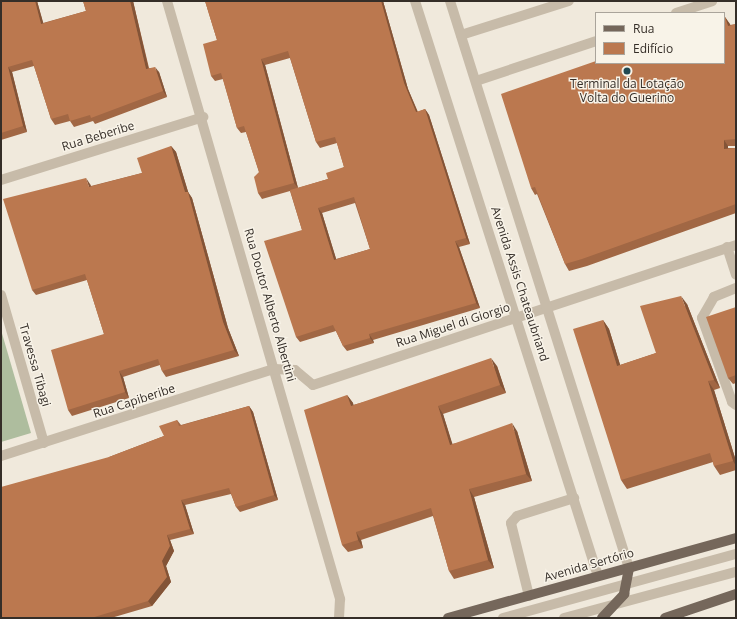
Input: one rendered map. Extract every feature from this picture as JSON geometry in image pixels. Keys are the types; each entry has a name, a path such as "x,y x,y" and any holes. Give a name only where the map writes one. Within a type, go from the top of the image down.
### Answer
{"main road":[{"name":"Avenida Sertório","path":"448,618 736,538"},
{"path":"602,618 619,603 628,584 628,568"},
{"path":"665,618 736,594"}],"street":[{"name":"Rua Doutor Alberto Albertini","path":"167,1 203,117 340,600 339,618"},
{"name":"Avenida Assis Chateaubriand","path":"415,1 517,317 598,576"},
{"name":"Avenida Assis Chateaubriand","path":"450,1 628,568"},
{"path":"461,35 569,1"},
{"path":"679,12 706,2"},
{"path":"476,81 595,41"},
{"name":"Rua Beberibe","path":"1,180 203,117"},
{"name":"Rua Miguel di Giorgio","path":"274,370 295,370 313,385 732,246"},
{"path":"732,246 736,275"},
{"path":"736,288 714,296 702,318 731,400 736,405"},
{"name":"Travessa Tibagi","path":"1,295 44,443"},
{"name":"Rua Capiberibe","path":"1,456 274,370"},
{"path":"529,596 510,523 517,516 574,498"},
{"path":"503,618 736,554"},
{"path":"564,618 736,572"}],"green space":[{"path":"1,330 31,433 1,442"}],"building":[{"path":"1,1 35,1 41,24 86,11 83,1 130,1 146,69 155,67 163,91 91,118 90,115 70,121 68,114 51,119 32,60 8,67 23,126 1,133"},
{"path":"205,1 381,1 404,83 416,112 425,109 466,238 455,241 476,303 369,334 370,338 343,346 333,325 296,337 264,241 302,230 290,190 328,179 326,173 344,167 335,137 316,142 288,51 261,59 294,183 258,193 254,177 259,172 244,126 237,128 221,73 211,76 203,44 217,40","holes":["354,197 370,249 334,260 318,208"]},
{"path":"725,17 728,26 736,24 736,139 724,140 724,149 736,148 736,204 565,264 535,187 531,188 501,94 595,61 595,64 725,64"},
{"path":"171,146 185,192 188,192 223,322 234,350 162,371 158,359 119,371 125,392 68,410 51,350 104,334 85,274 32,290 3,199 86,178 89,187 142,173 137,158"},
{"path":"681,296 714,380 708,381 733,461 714,466 710,453 621,480 573,329 603,320 617,366 656,353 640,306"},
{"path":"736,307 736,375 728,378 706,317"},
{"path":"491,358 500,385 438,406 450,445 512,423 526,474 469,489 488,560 449,571 431,508 356,532 358,540 342,545 304,410 347,395 351,406"},
{"path":"249,406 274,495 236,507 229,488 181,500 190,529 167,535 170,546 162,561 167,577 148,601 91,618 1,618 1,487 109,457 164,436 159,426 177,420 179,426"}],"place":[{"name":"Terminal da Lotação Volta do Guerino","path":"627,71"}]}
